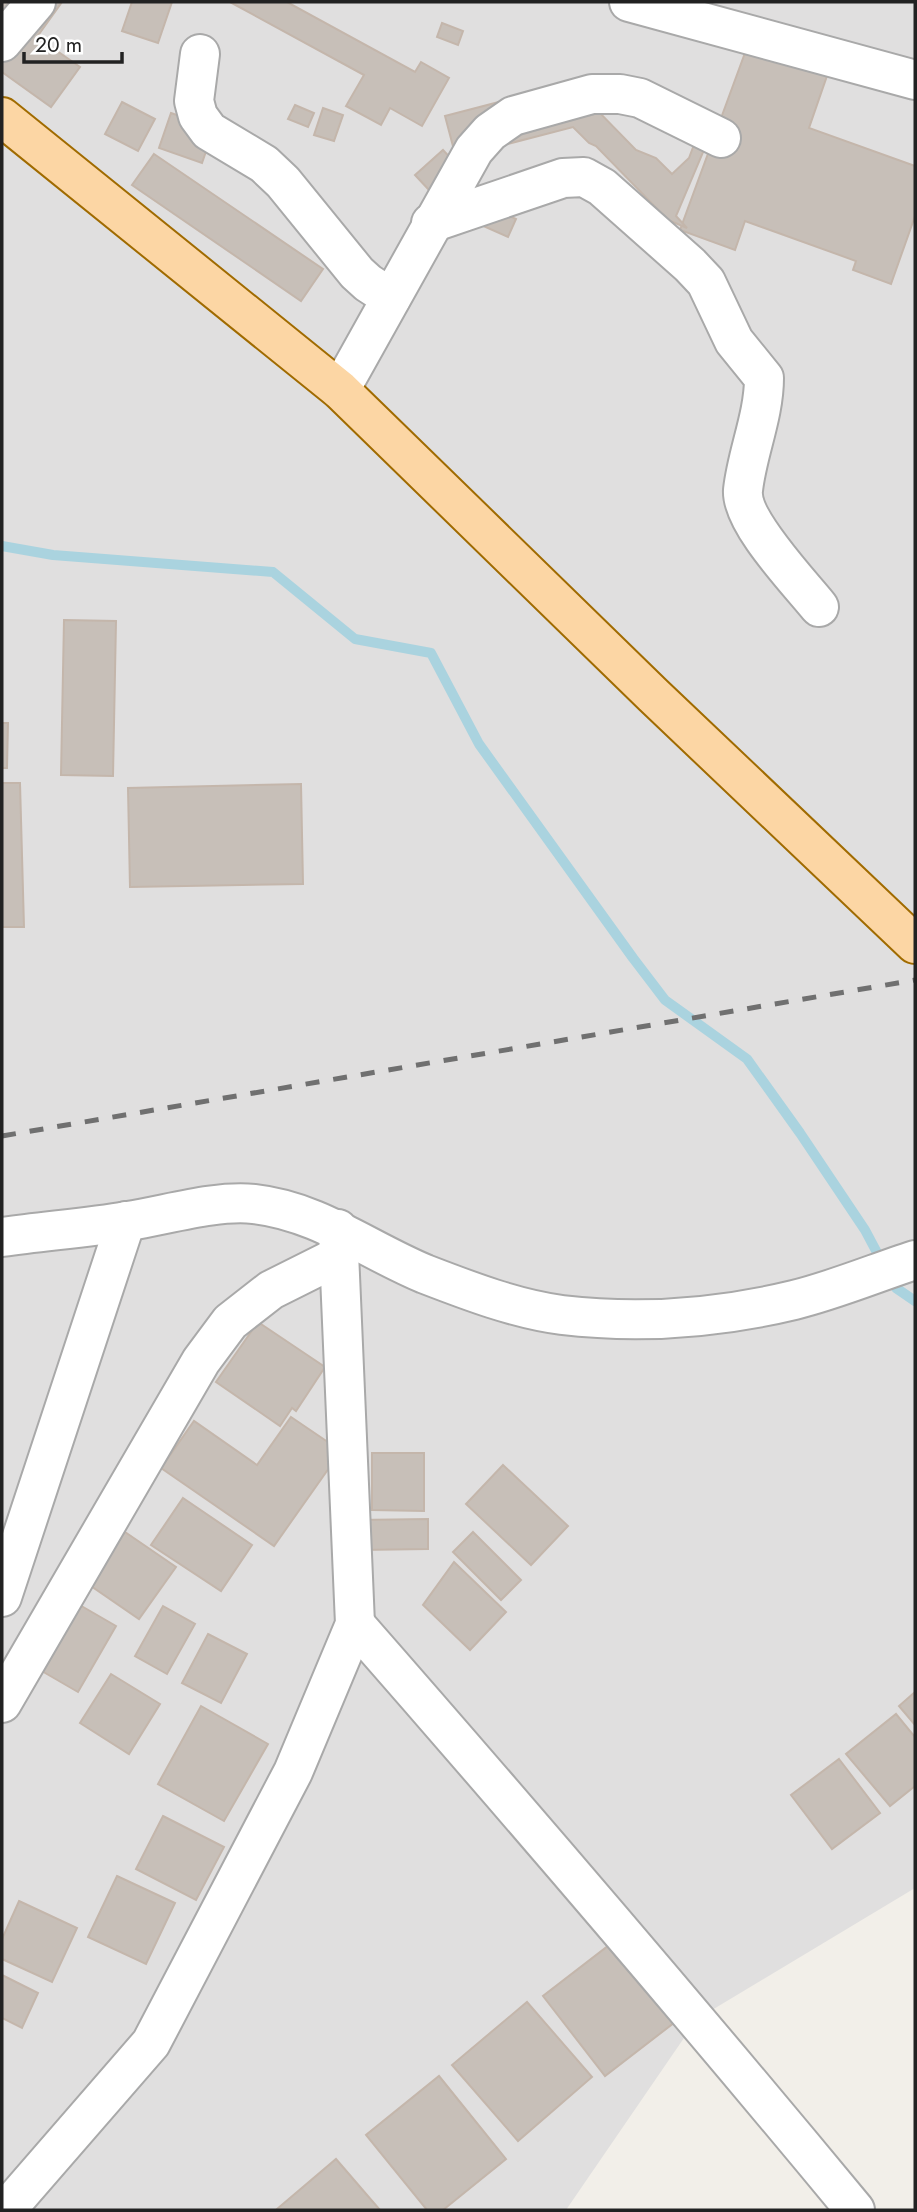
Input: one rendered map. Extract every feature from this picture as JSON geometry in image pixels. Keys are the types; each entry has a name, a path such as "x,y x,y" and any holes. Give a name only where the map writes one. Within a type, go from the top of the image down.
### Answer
{"main road":[{"path":"2,117 340,390 653,695 915,944"}],"street":[{"path":"2,42 36,2"},
{"path":"629,2 915,80"},
{"path":"201,54 194,101 198,116 209,131 264,164 283,182 357,273 391,298"},
{"path":"340,390 474,150 490,132 513,116 592,94 620,94 640,98 721,138"},
{"path":"431,223 563,178 584,177 603,187 690,265 706,282 734,341 764,378 743,493 747,513 819,607"},
{"path":"2,1237 126,1222 220,1206 253,1204 298,1213 339,1242 497,1300 561,1315 636,1319 701,1316 795,1300 915,1260"},
{"path":"2,1597 126,1222"},
{"path":"6,2210 151,2043 292,1772 355,1624 339,1242"},
{"path":"2,1703 201,1361 230,1322 339,1242"},
{"path":"355,1624 564,1863 855,2210"}],"shaded area":[{"path":"2,2 915,2 915,1888 697,2019 566,2210 2,2210"}],"building":[{"path":"2,2 62,2 37,37 80,67 51,107 2,72"},
{"path":"132,2 172,2 158,43 122,31"},
{"path":"230,2 287,2 415,72 421,62 449,78 422,126 390,108 381,125 346,106 364,75"},
{"path":"442,23 463,31 458,45 437,37"},
{"path":"749,42 829,70 809,128 915,166 915,216 891,284 853,270 856,261 745,221 735,250 680,230"},
{"path":"549,89 597,110 636,150 656,158 672,174 689,158 698,134 712,131 676,216 687,228 668,220 596,146 589,143 573,127 465,155 454,150 445,116"},
{"path":"122,102 155,119 138,151 105,134"},
{"path":"295,105 314,113 308,127 288,119"},
{"path":"323,108 343,115 334,141 314,135"},
{"path":"171,113 214,128 202,163 159,148"},
{"path":"443,150 458,166 430,191 415,175"},
{"path":"154,154 323,269 301,301 132,185"},
{"path":"481,203 516,219 508,237 472,221"},
{"path":"64,620 116,621 113,776 61,775"},
{"path":"2,723 8,723 7,768 2,768"},
{"path":"2,783 20,783 24,927 2,927"},
{"path":"301,784 303,884 130,887 128,788"},
{"path":"258,1322 325,1367 296,1411 292,1408 280,1426 216,1382"},
{"path":"291,1417 341,1451 274,1546 161,1468 194,1421 257,1465"},
{"path":"372,1453 424,1453 424,1511 372,1510"},
{"path":"503,1465 568,1526 531,1565 466,1504"},
{"path":"183,1498 252,1545 221,1591 151,1545"},
{"path":"428,1519 428,1549 359,1550 358,1520"},
{"path":"125,1532 176,1567 139,1619 88,1584"},
{"path":"473,1532 521,1580 501,1600 453,1552"},
{"path":"454,1562 506,1612 470,1650 423,1605"},
{"path":"78,1604 116,1626 78,1692 40,1670"},
{"path":"163,1606 195,1624 167,1674 135,1656"},
{"path":"208,1634 247,1654 221,1703 182,1683"},
{"path":"111,1674 160,1704 129,1754 80,1723"},
{"path":"915,1692 915,1725 899,1706"},
{"path":"201,1706 268,1744 224,1821 158,1784"},
{"path":"896,1714 915,1737 915,1786 890,1806 846,1754"},
{"path":"839,1759 880,1813 832,1849 791,1795"},
{"path":"163,1816 224,1847 196,1900 136,1869"},
{"path":"117,1876 175,1903 146,1964 88,1937"},
{"path":"19,1901 77,1928 52,1982 2,1959 2,1939"},
{"path":"617,1939 679,2019 605,2076 543,1996"},
{"path":"2,1975 38,1993 22,2028 2,2018"},
{"path":"527,2002 592,2077 518,2141 452,2065"},
{"path":"439,2076 506,2159 443,2210 427,2210 366,2135"},
{"path":"336,2159 380,2210 277,2209"}],"waterway":[{"path":"2,546 53,555 273,572 355,639 431,653 479,744 633,958 665,1000 747,1059 865,1230 882,1262"},
{"path":"891,1278 896,1288 915,1301"}],"railway":[{"path":"2,1136 915,980"}]}
